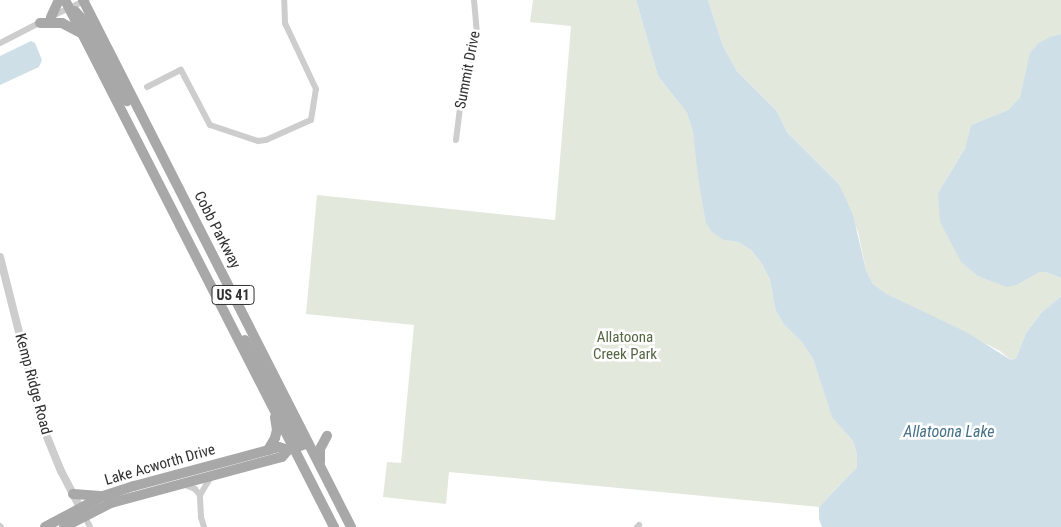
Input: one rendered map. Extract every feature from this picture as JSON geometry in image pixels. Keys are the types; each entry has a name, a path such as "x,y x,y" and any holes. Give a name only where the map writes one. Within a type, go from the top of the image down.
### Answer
{"main road":[{"path":"51,17 59,0"},
{"name":"Cobb Parkway","path":"85,0 90,15 143,119 334,527"},
{"path":"68,4 84,21 119,88 133,110 143,119"},
{"name":"Cobb Parkway","path":"68,4 270,405 298,447 320,466 351,527"},
{"path":"40,23 62,23 83,33"},
{"path":"231,325 242,336 257,359 298,447"},
{"path":"268,450 277,430 270,405"},
{"path":"320,466 320,448 327,436"},
{"name":"Lake Acworth Drive","path":"64,527 103,496 268,450 280,447 298,447"},
{"name":"Lake Acworth Drive","path":"45,527 82,511 282,457 298,447"},
{"path":"73,494 103,496"}],"street":[{"path":"0,43 51,17 68,4 85,0"},
{"path":"147,87 181,70 210,125 258,141 266,140 311,120 316,89 286,23 284,0"},
{"name":"Summit Drive","path":"456,140 461,100 477,34 474,0"},
{"name":"Kemp Ridge Road","path":"0,257 40,418 61,472 82,511"},
{"path":"204,527 201,517 200,495 212,475"},
{"path":"182,483 194,489 200,495"},
{"path":"82,511 90,527"}],"green space":[{"name":"Allatoona Creek Park","path":"533,0 636,0 658,76 687,113 697,157 724,240 738,242 751,250 762,264 770,280 775,309 784,325 801,341 813,359 832,416 853,441 857,454 857,467 819,507 449,472 446,504 383,497 387,462 401,463 414,325 306,314 317,195 555,220 571,26 530,22"},
{"path":"708,0 1061,0 1061,34 1052,36 1028,66 1020,97 1008,110 971,125 966,146 938,193 1017,285 1040,272 1061,278 1061,296 1041,313 1026,333 1016,358 1011,360 1000,351 887,294 873,284 866,270 858,232 839,184 787,132 777,111 737,71 723,46"}],"water":[{"name":"Allatoona Lake","path":"636,0 708,0 723,46 737,71 777,111 787,132 839,184 853,215 866,270 873,284 887,294 968,333 1011,360 1016,358 1026,333 1041,313 1061,296 1061,527 822,527 819,519 819,507 857,467 857,454 853,441 832,417 813,359 801,341 784,325 775,309 770,280 762,264 751,250 738,242 724,240 712,232 706,223 693,133 687,113 658,76"},
{"path":"1061,34 1061,278 1040,272 1017,285 1007,287 978,276 961,262 940,222 938,193 965,148 971,125 1008,110 1020,97 1030,53 1039,43 1052,36"},
{"path":"31,41 35,43 42,60 39,67 0,85 0,56"}]}
